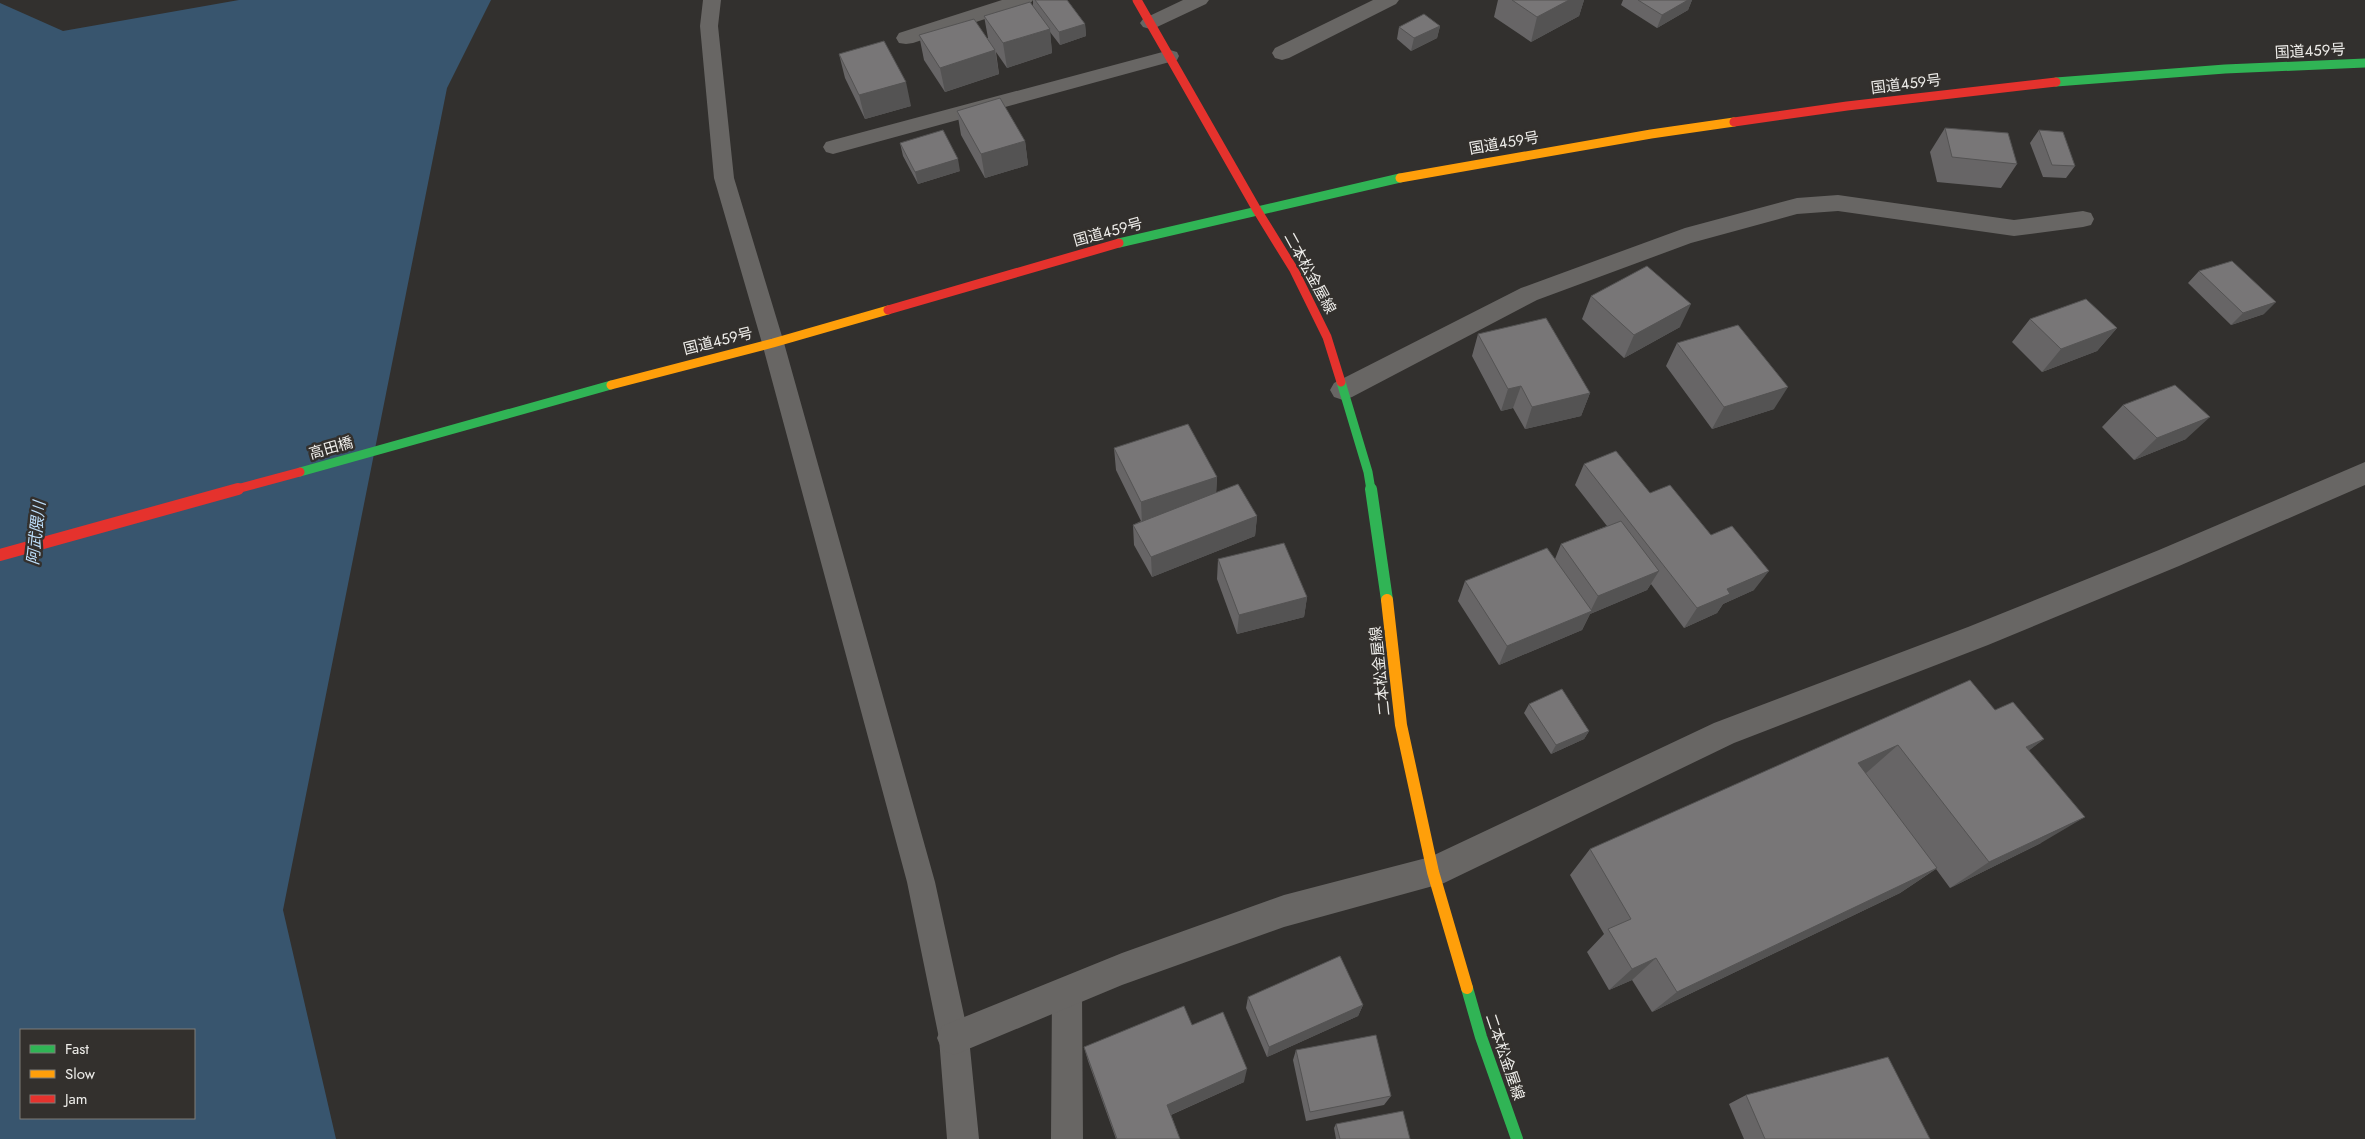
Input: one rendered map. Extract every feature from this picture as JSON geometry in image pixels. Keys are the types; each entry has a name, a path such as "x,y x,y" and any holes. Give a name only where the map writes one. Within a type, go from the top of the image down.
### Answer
{"main road":[{"name":"二本松金屋線","path":"1137,0 1257,210 1294,270 1327,337 1368,472 1388,604 1401,725 1433,872 1481,1037 1517,1139"},
{"name":"国道459号","path":"669,369 773,343 1122,242 1420,173 1650,134 1847,106 2027,84 2225,70 2365,63"},
{"name":"高田橋","path":"0,555 669,369"}],"street":[{"path":"906,38 1022,0"},
{"path":"1150,23 1199,0"},
{"path":"1282,53 1390,0"},
{"path":"1343,390 1529,294 1685,236 1797,206 1838,203 2014,228 2083,219"},
{"path":"954,1038 1122,969 1284,911 1433,872 1724,733 1987,632 2170,558 2365,473"}],"lane":[{"path":"712,0 709,26 724,178 773,343 921,882 954,1038 963,1139"},
{"path":"834,147 1170,56"},
{"path":"1066,992 1067,1139"}],"water":[{"name":"阿武隈川","path":"239,0 491,0 447,88 283,910 336,1139 0,1139 0,3 63,31"}],"building":[{"path":"1035,0 1067,0 1085,24 1059,32"},
{"path":"1512,0 1569,0 1537,17"},
{"path":"1638,0 1688,0 1662,15"},
{"path":"1030,2 1050,29 1003,43 984,16"},
{"path":"1424,14 1440,26 1414,38 1399,27"},
{"path":"974,19 995,50 940,68 919,35"},
{"path":"884,41 906,82 859,95 839,54"},
{"path":"1000,98 1025,141 981,154 957,111"},
{"path":"1945,128 2008,133 2017,164 1952,157"},
{"path":"943,130 958,159 915,172 900,143"},
{"path":"2039,130 2063,132 2075,166 2052,165"},
{"path":"2232,261 2276,302 2243,313 2199,271"},
{"path":"1647,266 1691,304 1634,335 1591,296"},
{"path":"2086,299 2117,328 2061,349 2030,319"},
{"path":"1546,318 1590,393 1532,407 1521,386 1508,389 1478,334"},
{"path":"1738,325 1788,387 1724,407 1677,343"},
{"path":"2175,385 2210,417 2157,438 2123,405"},
{"path":"1188,424 1217,477 1141,502 1114,448"},
{"path":"1616,451 1650,493 1670,485 1711,535 1732,526 1769,571 1727,589 1730,594 1697,608 1584,464"},
{"path":"1238,484 1257,516 1151,557 1133,525"},
{"path":"1621,521 1659,571 1598,596 1561,544"},
{"path":"1284,543 1307,597 1239,615 1218,559"},
{"path":"1547,548 1592,611 1507,646 1465,581"},
{"path":"1970,680 1995,710 2013,702 2044,739 2026,747 2085,817 1989,862 1898,745 1858,763 1937,868 1677,992 1656,958 1632,969 1608,929 1631,919 1590,849"},
{"path":"1562,689 1589,731 1556,745 1529,704"},
{"path":"1340,956 1363,1005 1269,1047 1248,997"},
{"path":"1184,1006 1192,1025 1223,1012 1247,1069 1167,1105 1180,1139 1117,1139 1084,1047"},
{"path":"1376,1035 1391,1096 1310,1112 1296,1050"},
{"path":"1888,1057 1930,1139 1765,1139 1746,1095"},
{"path":"1403,1111 1410,1139 1340,1139 1336,1124"}],"traffic: fast":[{"path":"2056,82 2225,69 2365,63"},
{"path":"1119,243 1400,178"},
{"path":"1341,382 1368,472 1387,600"},
{"path":"300,472 611,385"},
{"path":"1467,988 1481,1037 1517,1139"}],"traffic: slow":[{"path":"1400,178 1651,134 1734,122"},
{"path":"611,385 773,343 888,310"},
{"path":"1387,600 1401,725 1433,872 1467,988"}],"traffic: jam":[{"path":"1137,0 1257,210"},
{"path":"1734,122 1847,106 2056,82"},
{"path":"1257,210 1294,270 1327,337 1341,382"},
{"path":"888,310 1119,243"},
{"path":"0,555 300,472"}]}
